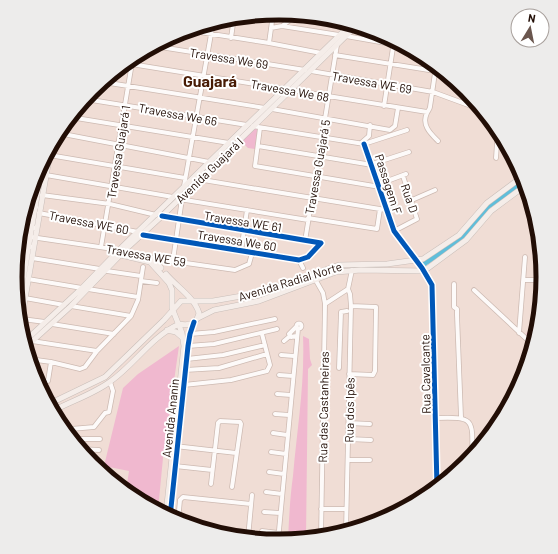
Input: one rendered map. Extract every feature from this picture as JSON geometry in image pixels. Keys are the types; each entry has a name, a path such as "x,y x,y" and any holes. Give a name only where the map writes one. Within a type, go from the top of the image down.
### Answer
{"main road":[{"name":"Avenida Guajará I","path":"30,340 52,324 107,271 119,252 143,235 181,199 209,162 346,29"},
{"name":"Avenida Guajará I","path":"30,340 45,322 119,252 184,186 196,179 272,109 351,31"},
{"path":"34,228 40,213 47,167"},
{"name":"Avenida Radial Norte","path":"195,303 259,293 338,265 418,262 460,235 487,202 517,181"},
{"path":"24,307 32,258 39,187"},
{"path":"423,269 466,240 491,211 520,189"},
{"path":"22,284 25,266 32,247"},
{"path":"119,252 146,260 156,266 172,290 174,313 178,323"},
{"name":"Travessa WE 59","path":"119,252 150,258"},
{"path":"58,408 110,382 166,330 178,323 187,325 194,322 199,315 195,303 177,287 158,264 150,258"},
{"name":"Avenida Radial Norte","path":"199,315 214,310 259,301 336,272 352,270 423,269"},
{"path":"54,401 105,376 174,313 175,306 181,301 187,300 195,303"},
{"name":"Avenida Ananin","path":"167,508 188,346 194,322"},
{"name":"Avenida Ananin","path":"171,510 183,338 178,323"},
{"path":"166,330 176,332 183,338"}],"street":[{"path":"269,43 272,20"},
{"path":"282,26 289,21"},
{"path":"231,38 233,24"},
{"path":"271,28 282,26 339,35"},
{"path":"184,186 211,29"},
{"path":"200,33 321,53"},
{"path":"346,36 377,40"},
{"name":"Travessa Guajará 5","path":"305,241 337,45"},
{"path":"393,47 384,106 427,112"},
{"name":"Travessa We 69","path":"164,48 304,70"},
{"path":"336,55 429,68"},
{"name":"Travessa We 68","path":"134,64 285,88 384,106"},
{"name":"Travessa Guajará 1","path":"101,247 104,226 110,204 118,144 132,66"},
{"name":"Travessa WE 69","path":"311,71 432,92 470,105"},
{"path":"435,73 430,107 427,112 426,127 438,141"},
{"path":"111,83 266,108"},
{"name":"Travessa We 66","path":"93,100 247,126"},
{"path":"272,109 390,130 395,126 398,108"},
{"path":"77,118 229,143"},
{"path":"253,126 362,144 407,130"},
{"path":"362,144 369,136 370,126"},
{"path":"260,128 255,166 379,185"},
{"path":"65,134 209,162"},
{"path":"496,158 497,141"},
{"name":"Passagem F","path":"362,144 372,164 394,231"},
{"path":"258,146 319,158 372,164 409,152"},
{"path":"52,156 185,178"},
{"path":"46,175 173,197"},
{"name":"Rua D","path":"379,185 404,175 417,219 394,231"},
{"path":"196,179 386,210"},
{"path":"412,200 435,190"},
{"path":"42,195 110,204 156,215"},
{"path":"173,260 181,199 377,229 380,209"},
{"path":"242,251 247,210"},
{"name":"Travessa WE 60","path":"40,213 138,232"},
{"name":"Travessa WE 61","path":"162,216 321,243 308,258 300,260"},
{"name":"Travessa WE 60","path":"27,227 34,228"},
{"name":"Rua Cavalcante","path":"394,231 423,269 432,285 437,479"},
{"name":"Travessa We 60","path":"143,235 300,260"},
{"name":"Travessa WE 59","path":"33,237 101,247 119,252"},
{"path":"24,246 32,247"},
{"name":"Travessa WE 59","path":"150,258 173,260 235,270 249,264 252,253"},
{"path":"519,333 524,280 524,257"},
{"path":"32,258 100,269"},
{"path":"300,260 302,268"},
{"path":"36,360 80,369 86,367 97,351 131,316 138,297 143,267"},
{"path":"325,304 346,288 348,289 352,270"},
{"path":"107,271 157,283"},
{"path":"28,279 82,288"},
{"name":"Rua das Castanheiras","path":"315,279 323,292 325,304 321,530"},
{"path":"524,280 536,280"},
{"path":"454,284 461,417"},
{"path":"88,289 138,297"},
{"name":"Rua dos Ipês","path":"346,525 351,306 348,289"},
{"path":"474,290 528,341"},
{"path":"25,298 64,305"},
{"path":"70,306 131,316"},
{"path":"349,374 373,375 375,371 376,307 351,306"},
{"path":"339,368 340,312 347,312"},
{"path":"26,319 45,322"},
{"path":"190,334 214,332 275,319"},
{"path":"52,324 114,334"},
{"path":"262,531 279,533 297,328 290,333 290,336 284,341"},
{"path":"188,346 214,344 262,334 277,329"},
{"path":"184,385 231,380 266,371 270,365 262,334"},
{"path":"290,336 296,336"},
{"path":"30,341 97,351"},
{"path":"187,358 223,355 265,345"},
{"path":"185,370 219,368 267,354"},
{"path":"281,355 294,356"},
{"path":"45,381 48,381 51,362"},
{"path":"279,375 293,376"},
{"path":"72,429 91,428 96,425 105,413 109,412 113,390 110,382"},
{"path":"277,394 291,395"},
{"path":"275,414 289,415"},
{"path":"436,418 461,417 467,420 471,427 472,446"},
{"path":"211,484 218,423 220,421 240,423 232,487"},
{"path":"349,423 370,424"},
{"path":"273,433 287,435"},
{"path":"79,438 100,439"},
{"path":"348,439 371,440"},
{"path":"175,446 236,453"},
{"path":"89,449 99,450"},
{"path":"271,452 286,454"},
{"path":"348,460 370,460"},
{"path":"175,466 212,470"},
{"path":"268,472 284,474"},
{"path":"266,492 282,494"},
{"path":"249,532 252,495"},
{"path":"179,513 180,500 183,497 251,504"},
{"path":"321,509 346,509"},
{"path":"264,512 280,513"}],"shaded area":[{"path":"254,128 258,129 255,149 248,148 241,141"},
{"path":"531,328 529,336 526,334"},
{"path":"303,336 309,339 310,359 312,365 308,369 306,532 288,533 291,492 302,389"},
{"path":"179,346 163,458 159,504 127,484 129,471 104,465 123,388 138,374"}],"waterway":[{"path":"421,266 462,239 489,206 518,185"}],"cycle path":[{"path":"364,144 394,231 422,268 432,285 437,479"},
{"path":"143,235 299,260 308,257 321,243 162,216"},
{"path":"171,510 188,346 194,322"}],"district":[{"name":"Guajará","path":"210,80"}]}
